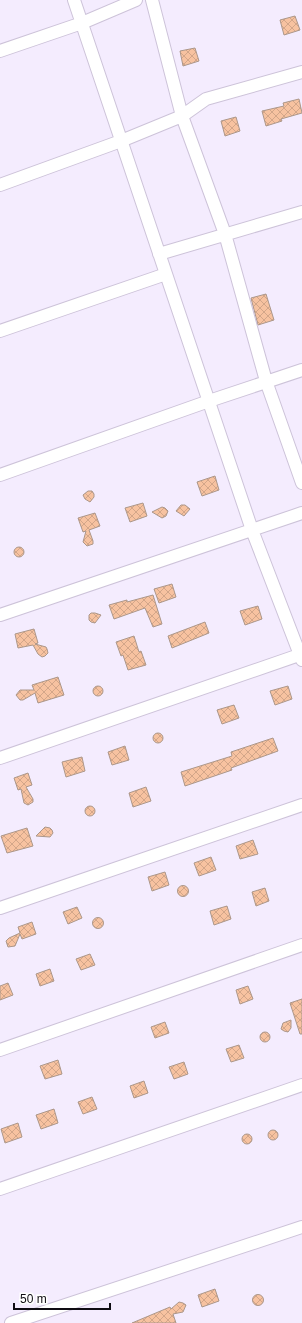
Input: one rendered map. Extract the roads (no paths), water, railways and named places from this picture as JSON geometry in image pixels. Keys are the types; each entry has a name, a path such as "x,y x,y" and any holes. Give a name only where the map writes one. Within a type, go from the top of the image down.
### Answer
{"street":[{"path":"0,758 301,656 252,530 74,0"},
{"path":"0,51 82,23 136,0"},
{"path":"152,0 182,116 225,234 266,381 302,483"},
{"path":"0,185 121,141 182,116 206,99 302,72"},
{"path":"159,254 302,212"},
{"path":"0,331 166,274"},
{"path":"0,475 266,381 302,370"},
{"path":"0,615 302,512"},
{"path":"0,908 302,805"},
{"path":"0,1050 302,945"},
{"path":"0,1189 302,1086"},
{"path":"11,1323 302,1227"}]}
